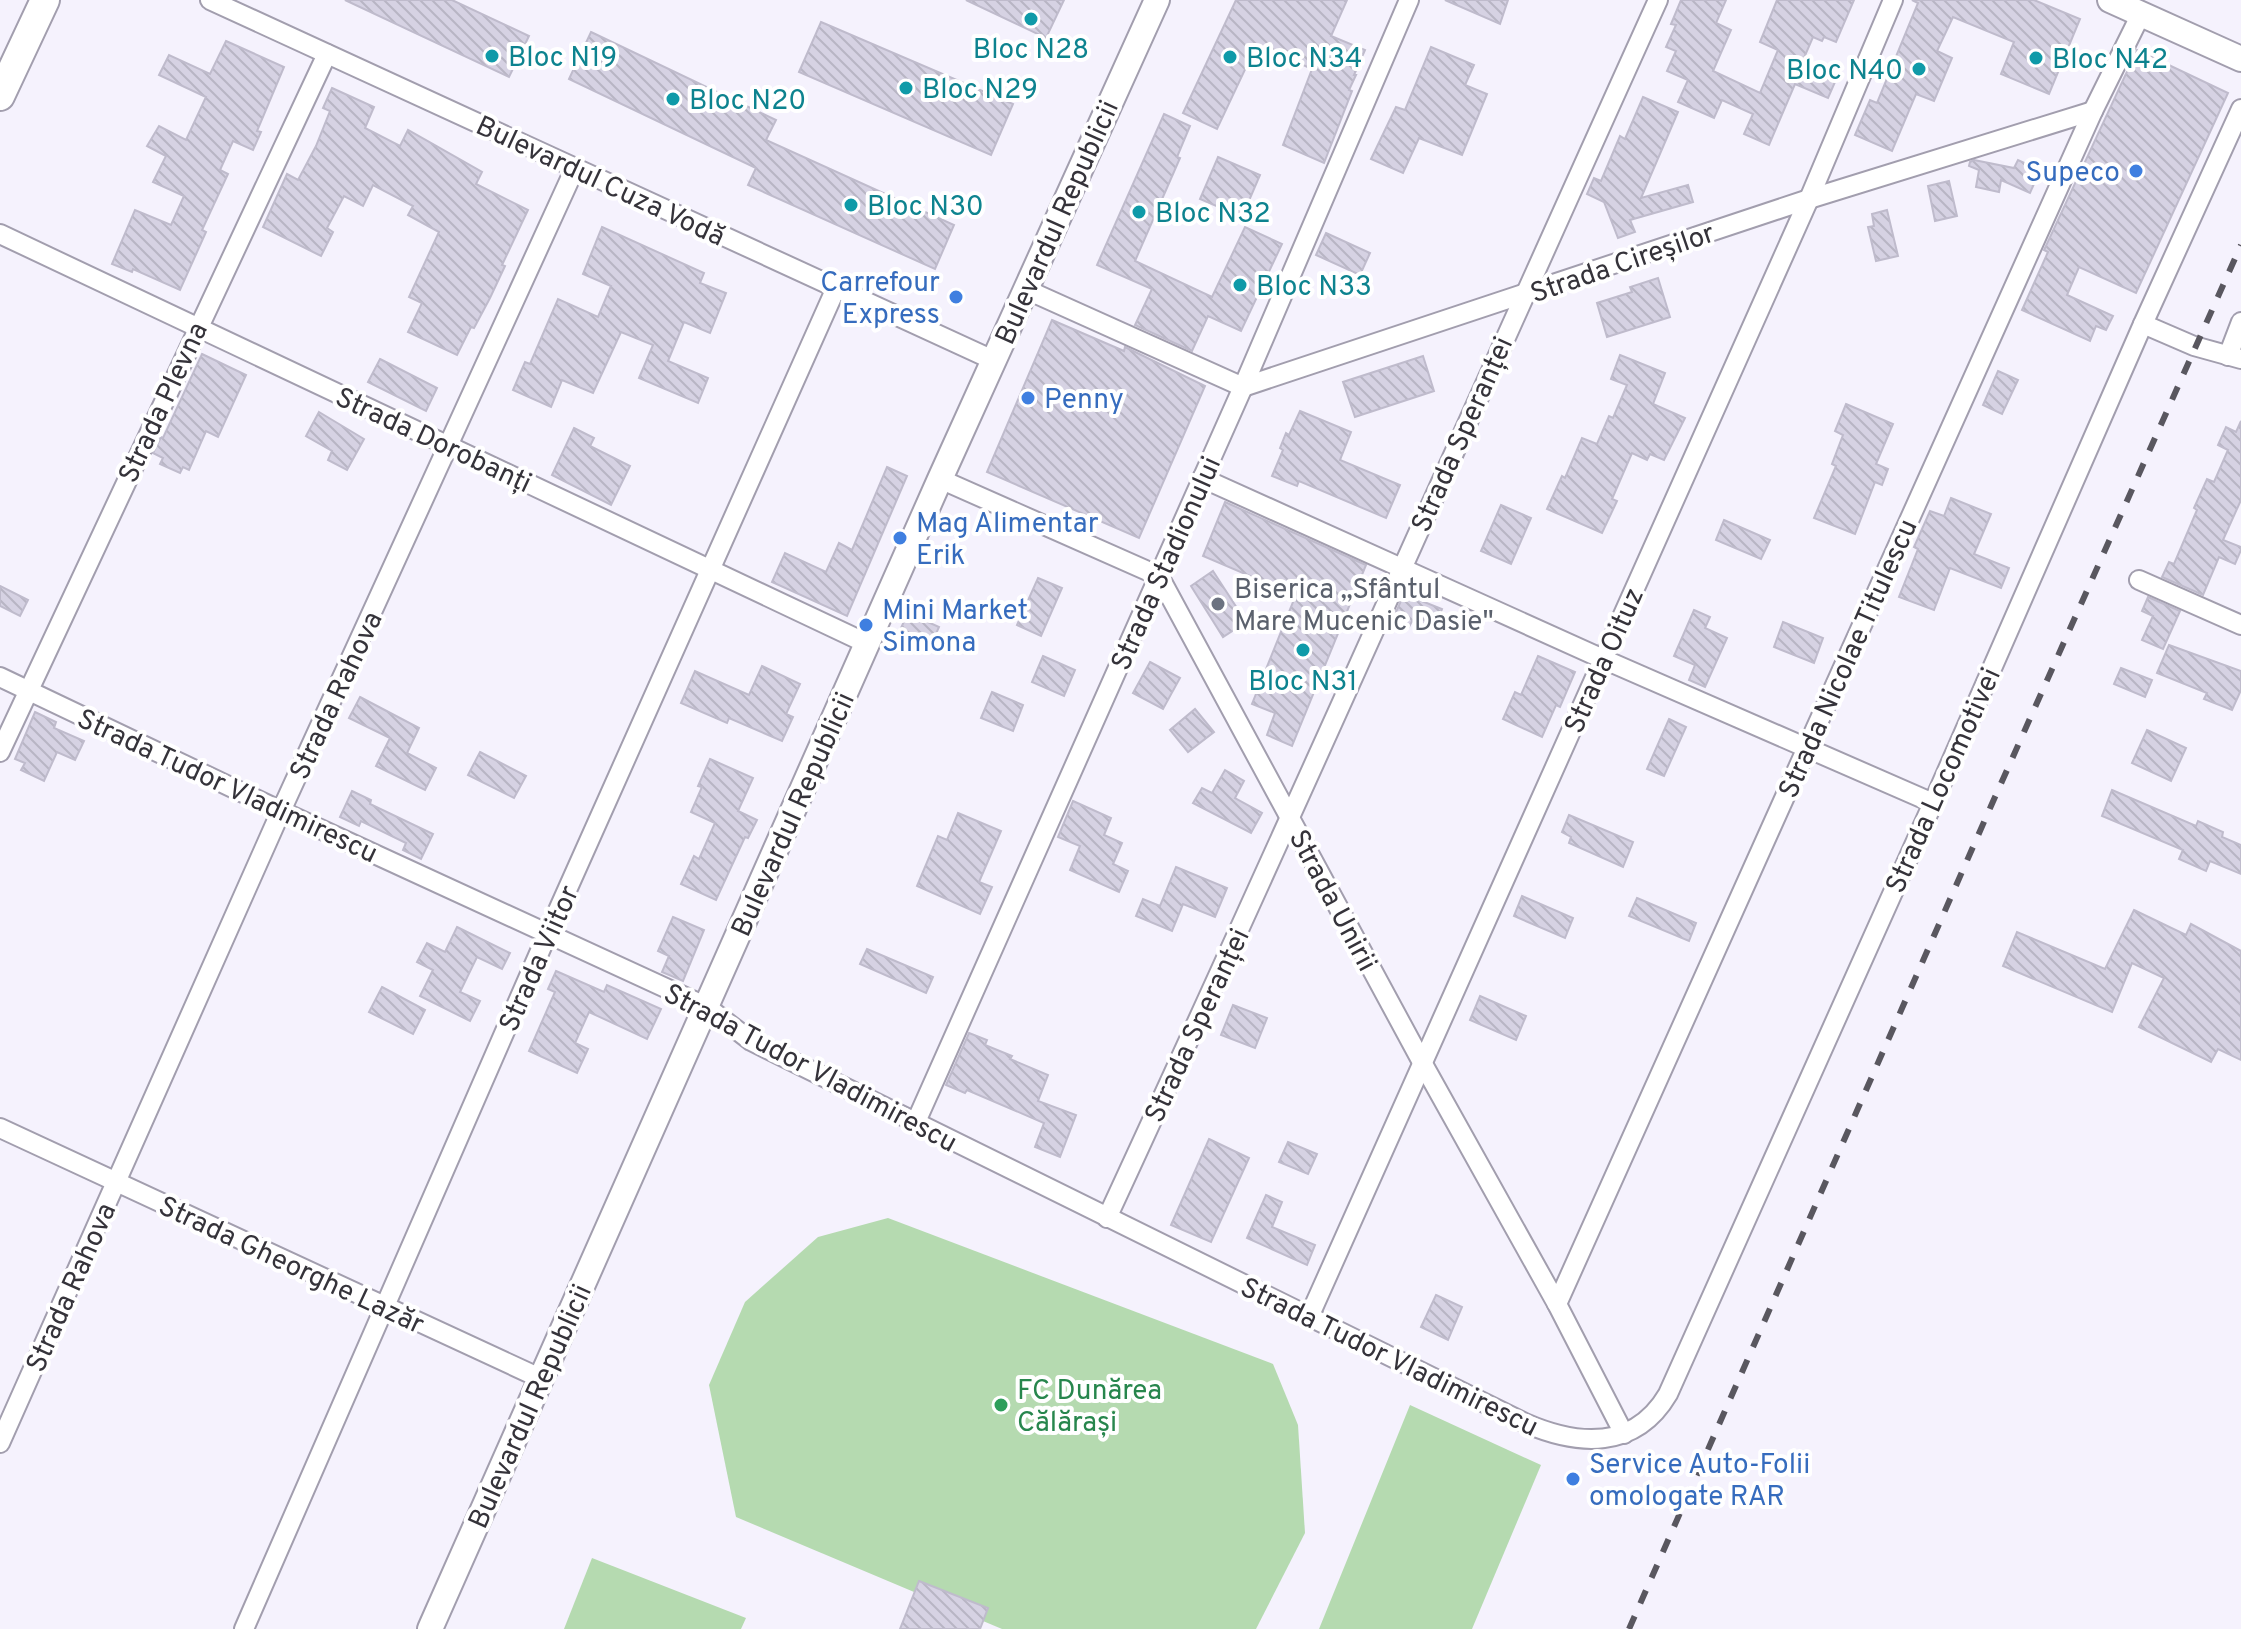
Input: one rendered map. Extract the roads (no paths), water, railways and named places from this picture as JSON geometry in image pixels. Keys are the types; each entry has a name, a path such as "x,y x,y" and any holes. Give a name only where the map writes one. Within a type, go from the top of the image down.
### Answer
{"main road":[{"path":"0,96 45,0"},
{"name":"Bulevardul Republicii","path":"430,1629 993,360 1157,0"},
{"path":"2110,0 2241,59"}],"street":[{"name":"Bulevardul Cuza Vodă","path":"210,0 993,360"},
{"name":"Strada Stadionului","path":"915,1124 1243,387 1409,0"},
{"name":"Strada Speranței","path":"1107,1218 1291,821 1401,567 1658,0"},
{"name":"Strada Oituz","path":"1309,1317 1809,199 1893,0"},
{"name":"Strada Nicolae Titulescu","path":"1557,1304 2093,111 2141,14"},
{"name":"Strada Plevna","path":"0,752 327,54"},
{"name":"Strada Locomotivei","path":"1624,1434 1645,1424 1658,1411 1668,1394 2241,109"},
{"name":"Strada Cireșilor","path":"1243,387 1809,199 2093,111"},
{"name":"Strada Rahova","path":"0,1443 281,811 575,168"},
{"name":"Strada Dorobanți","path":"0,234 868,644"},
{"name":"Strada Viitor","path":"244,1629 547,935 836,288"},
{"path":"1025,289 1243,387"},
{"path":"2143,324 2194,346 2234,358 2241,322"},
{"path":"1202,478 1603,659 1933,803"},
{"path":"940,479 1159,576"},
{"name":"Strada Unirii","path":"1159,576 1423,1064 1557,1304 1624,1434"},
{"path":"2139,580 2241,625"},
{"name":"Strada Tudor Vladimirescu","path":"0,677 281,811 707,1007 751,1041 915,1124 1551,1434 1580,1440 1624,1434"},
{"name":"Strada Gheorghe Lazăr","path":"0,1128 542,1379"}],"railway":[{"path":"1629,1629 2241,245"}],"place":[{"name":"Bloc N28","path":"1031,19"},
{"name":"Bloc N19","path":"492,56"},
{"name":"Bloc N34","path":"1230,57"},
{"name":"Bloc N42","path":"2036,58"},
{"name":"Bloc N40","path":"1919,69"},
{"name":"Bloc N29","path":"906,88"},
{"name":"Bloc N20","path":"673,99"},
{"name":"Supeco","path":"2136,171"},
{"name":"Bloc N30","path":"851,205"},
{"name":"Bloc N32","path":"1139,212"},
{"name":"Bloc N33","path":"1240,285"},
{"name":"Carrefour Express","path":"956,297"},
{"name":"Penny","path":"1028,398"},
{"name":"Mag Alimentar Erik","path":"900,538"},
{"name":"Biserica „Sfântul Mare Mucenic Dasie\"","path":"1218,604"},
{"name":"Mini Market Simona","path":"866,625"},
{"name":"Bloc N31","path":"1303,650"},
{"name":"FC Dunărea Călărași","path":"1001,1405"},
{"name":"Service Auto-Folii omologate RAR","path":"1573,1479"}]}
